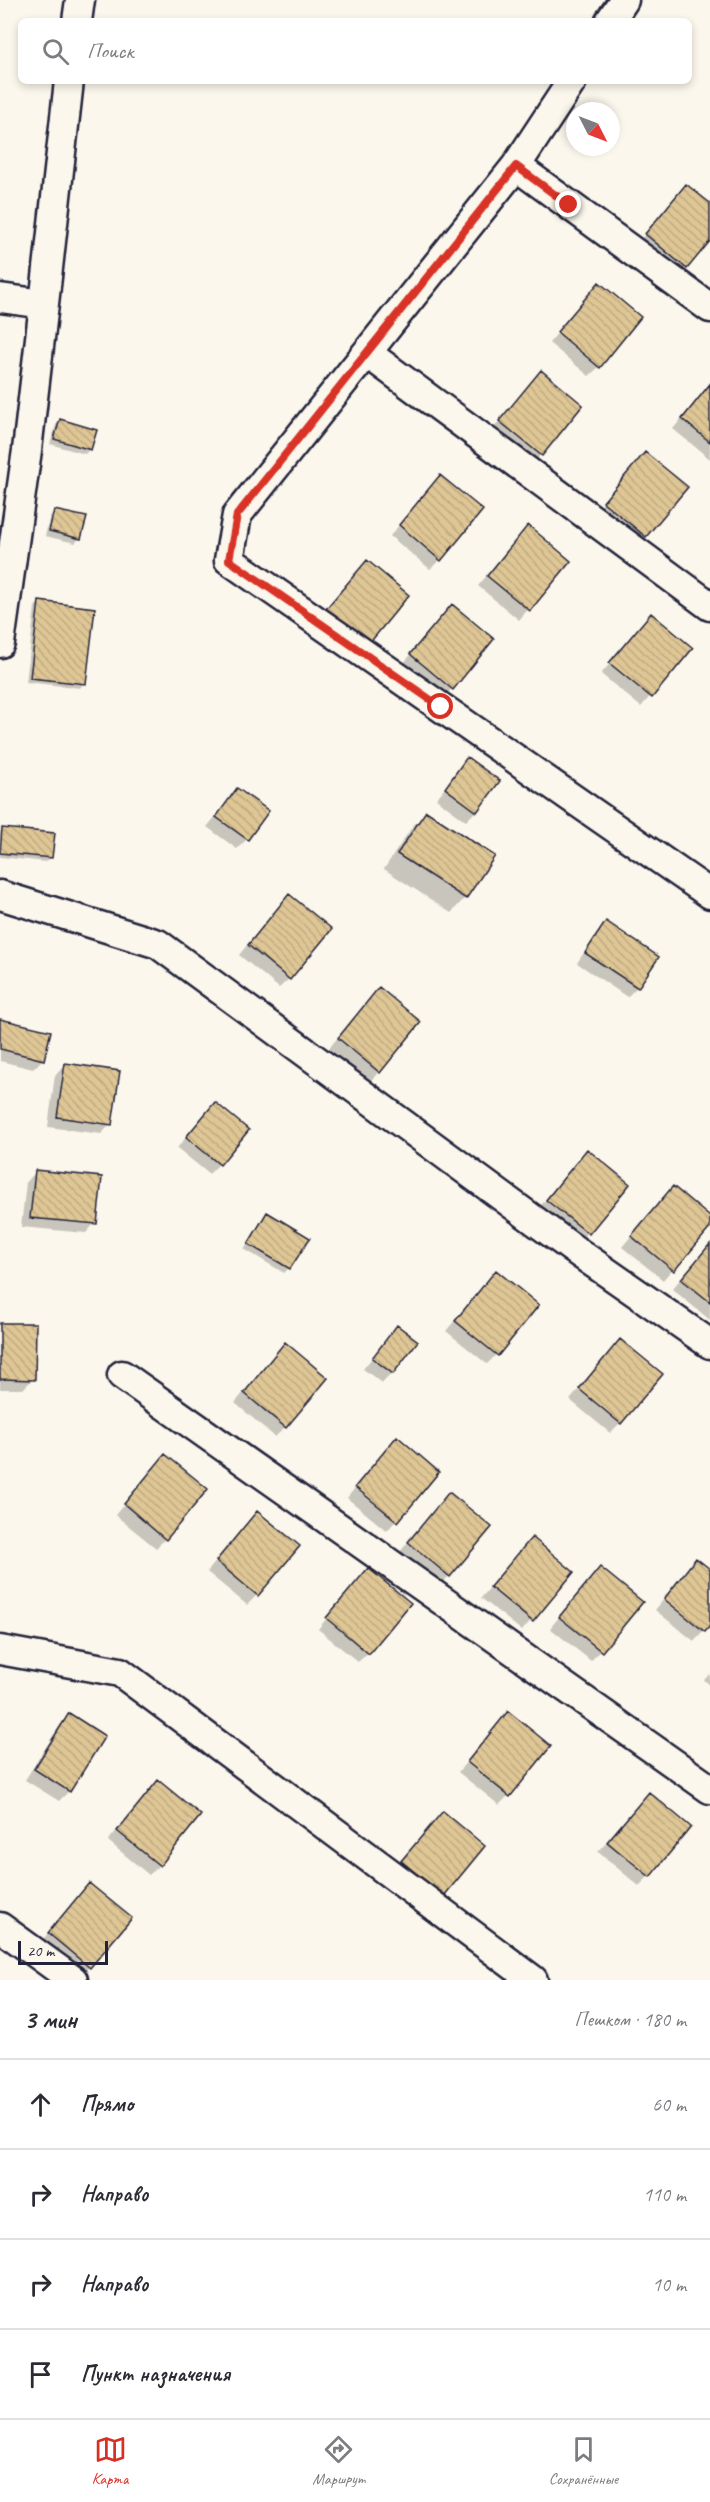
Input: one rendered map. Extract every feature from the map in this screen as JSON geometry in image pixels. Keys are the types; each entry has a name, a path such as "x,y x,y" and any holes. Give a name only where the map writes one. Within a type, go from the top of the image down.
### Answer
{"street":[{"path":"77,18 80,0"},
{"path":"612,18 624,0"},
{"path":"0,642 27,450 69,84"},
{"path":"570,84 516,166 237,515 229,560 710,894"},
{"path":"516,166 710,308"},
{"path":"0,298 44,304"},
{"path":"367,353 710,606"},
{"path":"0,895 158,944 572,1248 710,1344"},
{"path":"122,1375 710,1789"},
{"path":"0,1650 120,1672 533,1980"},
{"path":"0,1927 73,1980"}],"building":[{"path":"686,184 710,203 710,241 687,269 645,234"},
{"path":"599,282 641,317 600,368 557,332"},
{"path":"541,370 583,405 542,456 499,421"},
{"path":"710,384 710,442 682,419"},
{"path":"60,419 97,430 91,450 54,439"},
{"path":"645,452 688,487 646,537 603,502"},
{"path":"440,475 483,510 441,561 399,525"},
{"path":"54,510 87,517 81,539 49,531"},
{"path":"528,525 571,561 530,611 487,576"},
{"path":"367,560 409,595 368,645 325,610"},
{"path":"39,601 95,608 86,684 30,678"},
{"path":"452,604 494,639 453,690 410,654"},
{"path":"651,613 693,648 652,698 609,663"},
{"path":"467,757 500,781 477,812 445,788"},
{"path":"237,788 269,811 248,840 216,817"},
{"path":"426,811 495,856 466,899 397,854"},
{"path":"2,828 55,833 52,858 0,853"},
{"path":"289,894 332,929 290,980 248,945"},
{"path":"606,921 659,957 638,988 585,953"},
{"path":"379,987 421,1022 380,1073 338,1038"},
{"path":"0,1019 51,1031 44,1060 0,1049"},
{"path":"65,1063 120,1071 112,1125 57,1117"},
{"path":"215,1102 249,1130 220,1165 186,1137"},
{"path":"587,1149 630,1184 589,1234 546,1200"},
{"path":"35,1170 102,1177 97,1224 30,1218"},
{"path":"673,1186 710,1217 710,1228 674,1271 631,1236"},
{"path":"267,1212 310,1238 290,1269 248,1244"},
{"path":"710,1244 710,1302 681,1279"},
{"path":"496,1270 539,1305 498,1356 455,1321"},
{"path":"0,1323 36,1323 35,1380 0,1379"},
{"path":"397,1325 418,1341 393,1374 372,1358"},
{"path":"620,1339 663,1374 621,1424 579,1389"},
{"path":"285,1342 328,1378 286,1428 244,1393"},
{"path":"397,1436 439,1472 398,1522 355,1487"},
{"path":"165,1454 208,1489 166,1540 124,1504"},
{"path":"449,1492 492,1527 450,1577 408,1542"},
{"path":"257,1511 300,1546 258,1596 216,1561"},
{"path":"532,1537 574,1572 533,1622 490,1587"},
{"path":"696,1558 710,1569 710,1626 705,1632 664,1599"},
{"path":"600,1567 643,1602 602,1652 559,1617"},
{"path":"368,1568 411,1603 369,1654 326,1618"},
{"path":"508,1711 551,1746 510,1797 467,1762"},
{"path":"69,1713 105,1736 70,1792 34,1769"},
{"path":"158,1780 201,1815 160,1866 117,1831"},
{"path":"649,1792 691,1827 650,1877 607,1842"},
{"path":"443,1811 485,1846 444,1896 401,1861"},
{"path":"89,1883 132,1918 90,1968 48,1933"}],"route":[{"path":"441,707 229,560 237,515 516,166 569,205"}]}
